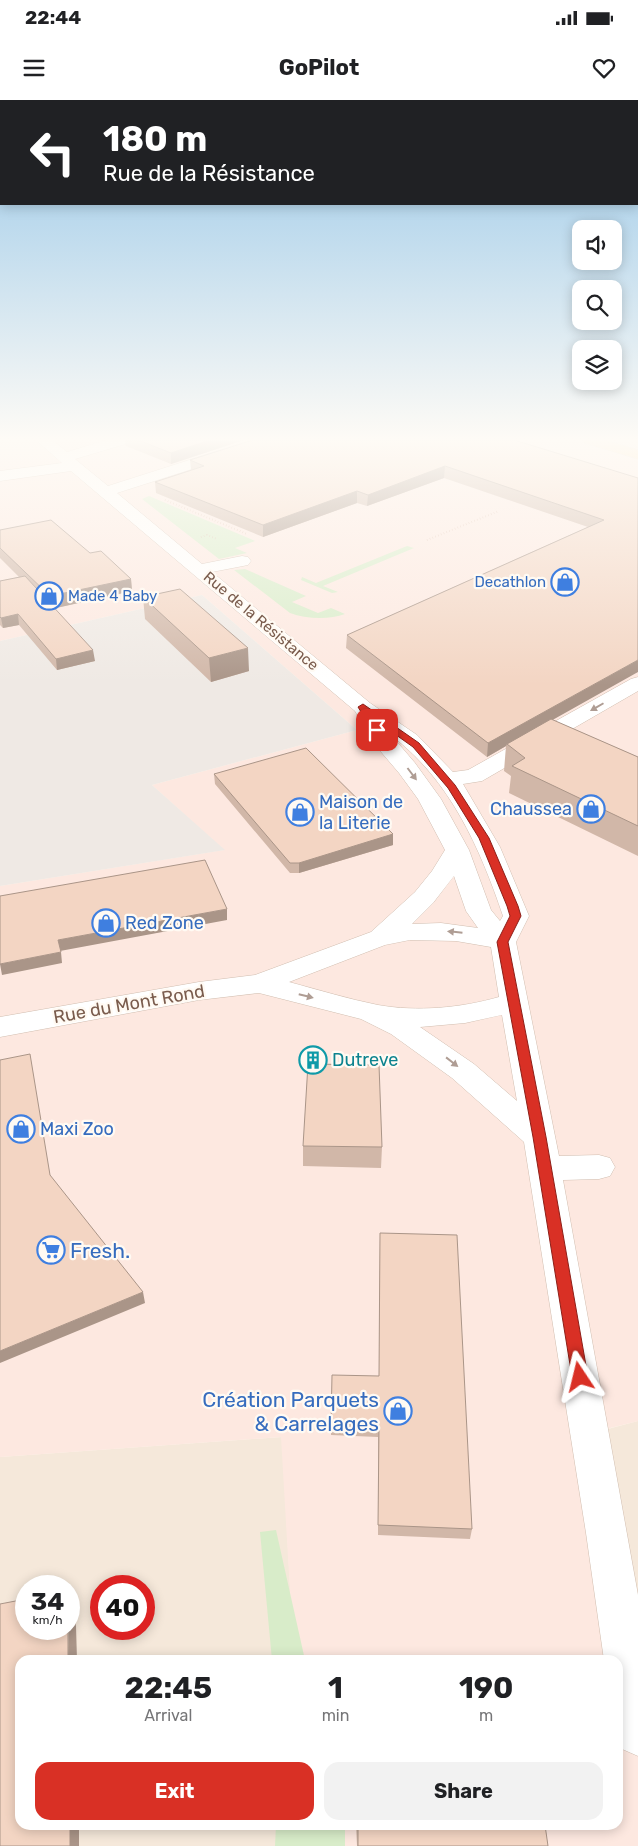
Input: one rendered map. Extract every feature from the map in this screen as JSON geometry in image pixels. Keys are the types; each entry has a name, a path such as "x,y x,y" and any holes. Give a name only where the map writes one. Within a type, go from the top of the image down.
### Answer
{"street":[{"name":"Rue de la Résistance","path":"141,521 363,707 416,745 461,800 484,838 516,916 503,942"},
{"path":"199,570 242,561"},
{"path":"446,780 474,776 638,683"},
{"name":"Rue de la Résistance","path":"363,707 384,741 407,768 429,799 457,850 480,911 503,942 542,1152 638,1733"},
{"name":"Rue du Mont Rond","path":"378,938 427,895 444,873 457,850"},
{"name":"Rue du Mont Rond","path":"0,1027 199,991 259,984 378,938 408,932 440,930 472,934 503,942"},
{"name":"Rue du Mont Rond","path":"259,984 370,1012 413,1017 455,1016 489,1010 514,1002"},
{"name":"Rue du Mont Rond","path":"370,1012 402,1027 446,1058 542,1152"},
{"path":"542,1152 599,1167"}],"path":[{"path":"218,521 248,534"},
{"path":"427,540 473,521"}],"shaded area":[{"path":"0,521 638,521 638,1421 590,1433 638,1733 638,1846 294,1846 295,1830 623,1830 623,1655 294,1655 281,1437 0,1457 0,886 224,850 152,785 357,730 202,595 0,641"},
{"path":"202,595 357,730 152,785 225,850 0,886 0,641"},
{"path":"638,1421 638,1733 589,1434"},
{"path":"282,1437 294,1655 15,1655 15,1830 295,1830 294,1846 0,1846 0,1457"}],"green space":[{"path":"171,521 209,521 255,541 235,548 247,553 219,559"},
{"path":"407,546 414,548 323,586 338,592 332,593 301,580 302,577 316,583"},
{"path":"245,569 306,596 292,602 318,613 331,608 345,614 318,618 303,617 290,613 234,570"},
{"path":"276,1530 304,1655 272,1655 260,1532"},
{"path":"276,1830 345,1830 345,1846 275,1846"}],"building":[{"path":"53,521 90,553 101,551 131,579 50,596 0,548 0,530"},
{"name":"Decathlon","path":"254,521 273,521 263,525"},
{"name":"Decathlon","path":"601,521 638,521 638,660 488,743 347,635"},
{"path":"25,576 93,650 56,659 18,614 0,617 0,581"},
{"path":"180,589 248,648 209,658 143,597"},
{"path":"551,719 638,757 638,826 512,766 525,758 507,744"},
{"name":"Maison de la Literie","path":"306,748 393,834 299,863 290,863 214,774"},
{"name":"Red Zone","path":"205,860 227,909 58,940 61,952 0,964 0,896"},
{"name":"Fresh.","path":"30,1054 50,1175 143,1292 0,1351 0,1060"},
{"path":"308,1064 379,1065 382,1147 303,1146"},
{"name":"Création Parquets & Carrelages","path":"380,1233 457,1235 472,1529 378,1525 379,1426 331,1424 332,1375 379,1376"},
{"path":"15,1601 15,1640 68,1640 68,1655 15,1655 15,1830 70,1830 70,1846 0,1846 0,1604"},
{"path":"358,1830 546,1830 548,1846 358,1846"}],"place":[{"name":"Decathlon","path":"565,582"},
{"name":"Made 4 Baby","path":"49,596"},
{"name":"Chaussea","path":"591,809"},
{"name":"Maison de la Literie","path":"300,812"},
{"name":"Red Zone","path":"106,923"},
{"name":"Dutreve","path":"313,1060"},
{"name":"Maxi Zoo","path":"21,1129"},
{"name":"Fresh.","path":"51,1250"},
{"name":"Création Parquets & Carrelages","path":"398,1411"}],"route":[{"path":"377,730 363,707 416,745 452,787 484,838 501,875 516,916 503,942 580,1377"}]}
